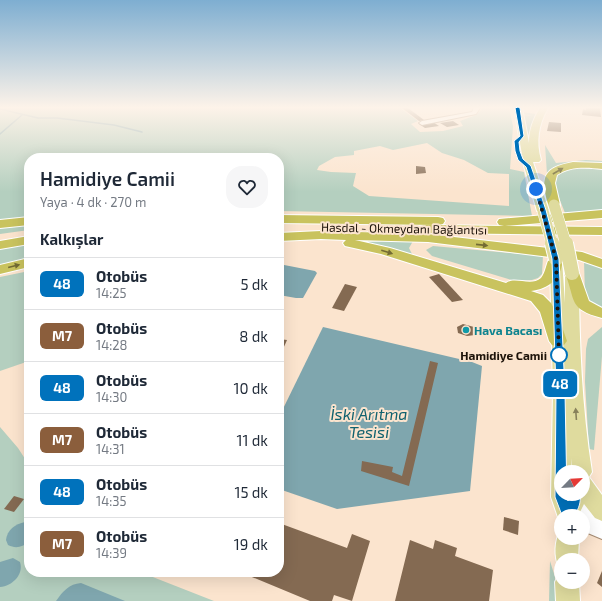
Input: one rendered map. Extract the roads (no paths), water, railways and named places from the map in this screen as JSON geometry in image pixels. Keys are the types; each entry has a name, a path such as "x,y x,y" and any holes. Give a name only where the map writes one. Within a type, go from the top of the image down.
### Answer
{"highway":[{"path":"548,208 552,173 558,169 573,166 602,166"},
{"path":"284,215 386,217 411,221"},
{"path":"504,222 602,215"},
{"name":"Hasdal - Okmeydanı Bağlantısı","path":"284,219 504,222"},
{"path":"4,223 24,221"},
{"path":"504,222 602,221"},
{"name":"Hasdal - Okmeydanı Bağlantısı","path":"284,226 529,231"},
{"path":"284,230 354,230 387,228"},
{"path":"529,231 602,231"},
{"path":"529,231 540,233 602,236"},
{"path":"0,238 24,234"},
{"path":"284,238 331,235 428,238 582,256 602,264"},
{"path":"284,238 324,239 368,246 528,294 544,303 558,341"},
{"path":"444,240 426,241 420,243 417,247 418,252 428,259 440,264 514,285 529,286 545,282 556,259"},
{"path":"0,245 24,241"},
{"path":"0,270 24,263"},
{"path":"572,273 576,281 578,295 582,304 590,310 602,313"}],"main road":[{"path":"529,136 528,166 568,251 572,273 571,339 581,465"},
{"path":"534,136 533,143 548,208 556,259 560,392 561,497 568,509"},
{"path":"577,465 579,453"},
{"path":"590,496 602,511"},
{"path":"567,589 568,601"}],"street":[{"path":"590,514 602,518"},
{"path":"590,525 602,530"}],"water":[{"path":"284,265 315,271 317,273 303,298 284,296"},
{"name":"İski Arıtma Tesisi","path":"323,327 472,362 482,366 470,491 337,509 284,491 284,407"},
{"path":"24,522 24,545 14,547 8,545 6,540 10,530 18,524"},
{"path":"13,558 20,562 21,567 19,575 13,582 0,587 0,562"},
{"path":"81,583 125,601 56,601 67,589 73,585"}],"place":[{"name":"Hava Bacası","path":"466,330"},
{"name":"Hamidiye Camii","path":"559,355"}]}
